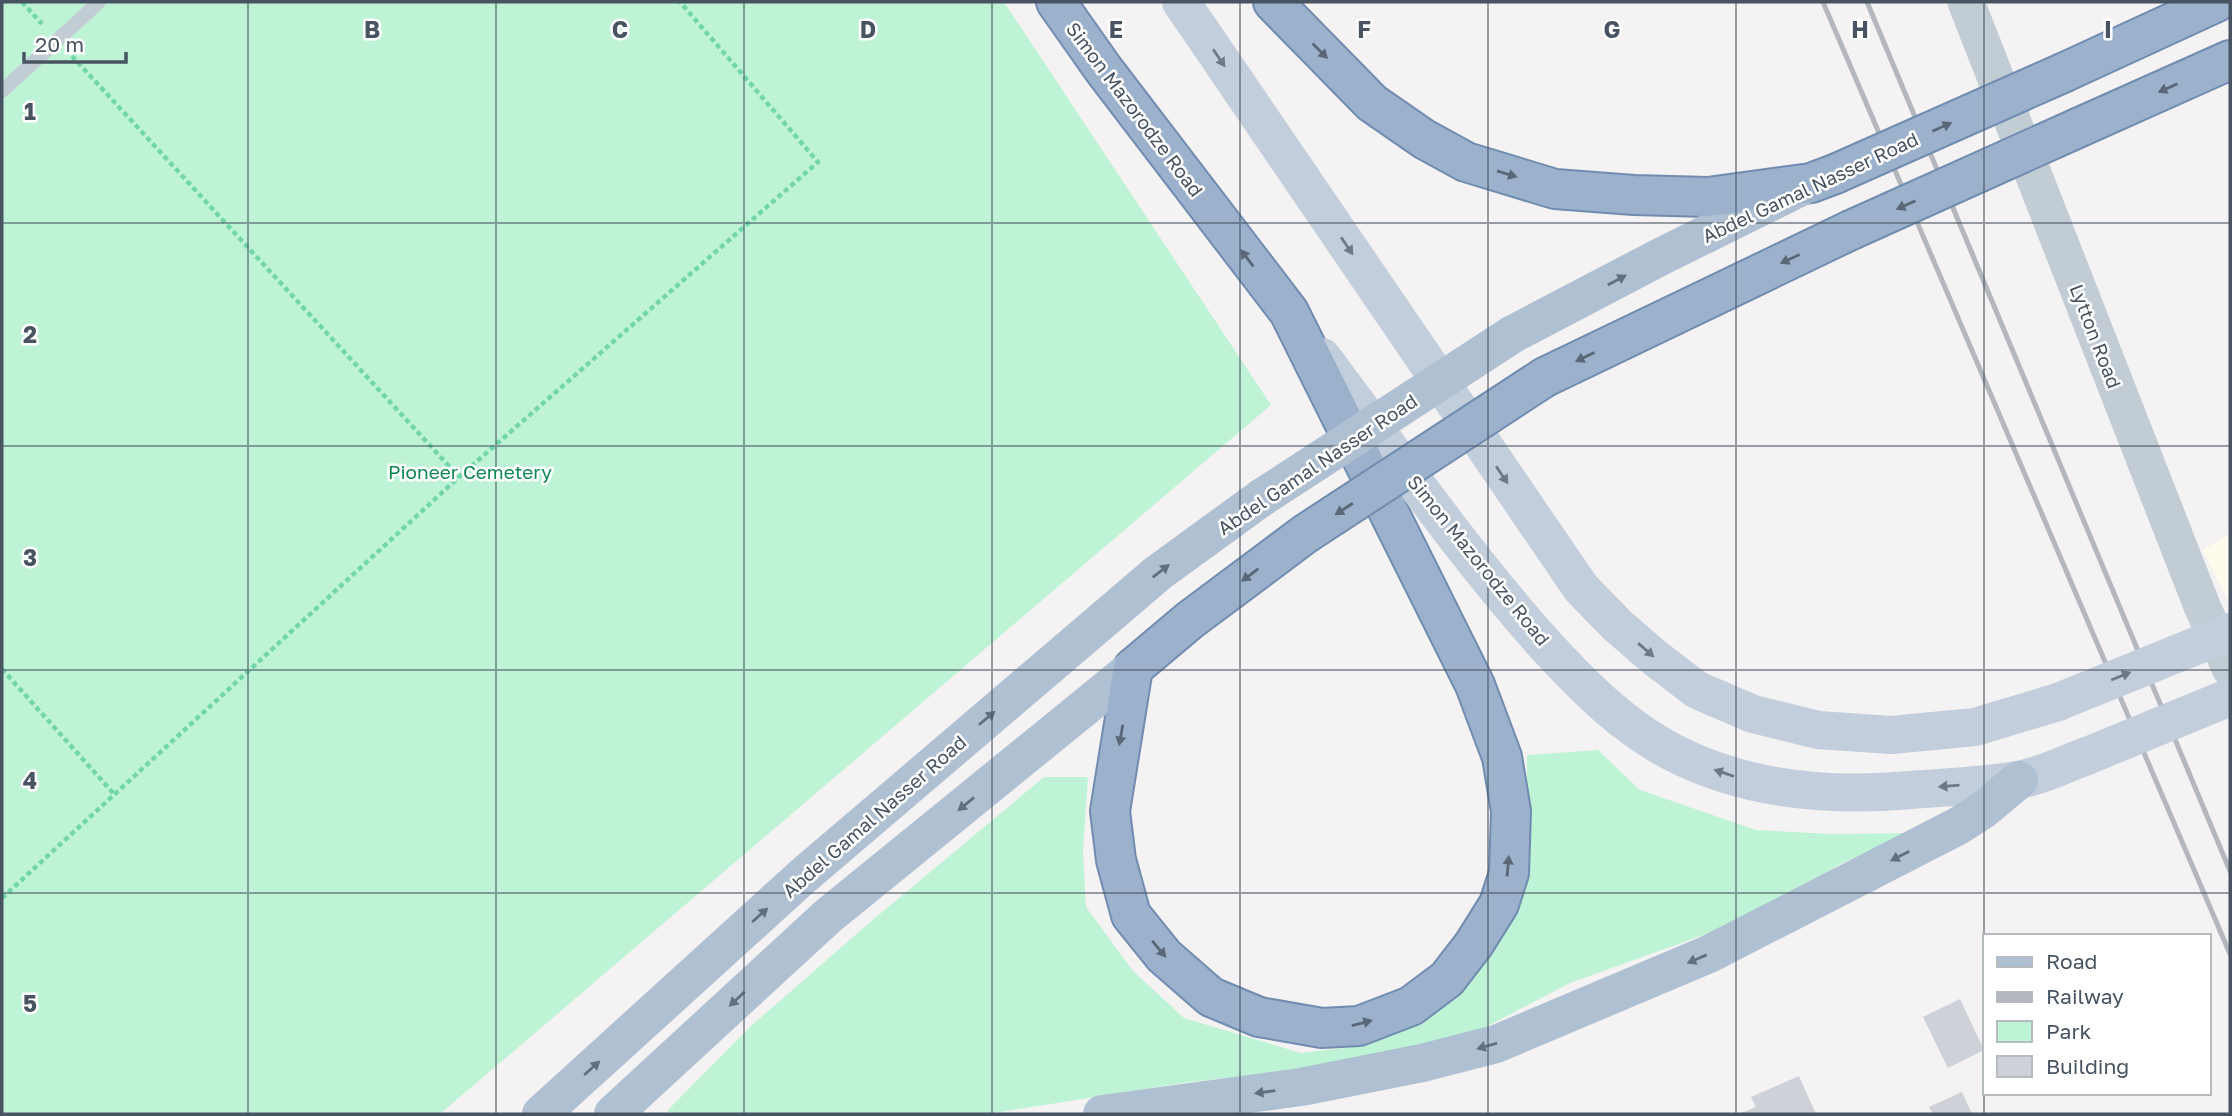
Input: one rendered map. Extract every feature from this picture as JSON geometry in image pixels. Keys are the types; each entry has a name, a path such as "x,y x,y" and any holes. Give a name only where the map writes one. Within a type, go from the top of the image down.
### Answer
{"highway":[{"name":"Simon Mazorodze Road","path":"1056,2 1104,70 1289,312"},
{"path":"1273,2 1372,103 1424,139 1466,162 1555,189 1634,195 1709,197 1823,178"},
{"path":"2134,41 2166,2"},
{"name":"Abdel Gamal Nasser Road","path":"1823,178 2066,72 2217,2"},
{"path":"1289,312 1475,685 1503,757 1511,811 1508,873 1499,904 1475,944 1447,979 1411,1006 1359,1026 1322,1028 1259,1017 1211,997 1164,956 1132,915 1116,860 1110,811 1133,668 1190,620 1305,534 1545,377 1851,230 2230,60"}],"main road":[{"path":"1181,2 1581,588 1617,625 1697,690 1753,714 1818,730 1891,735 1975,727 2058,702 2230,632"},
{"name":"Abdel Gamal Nasser Road","path":"541,1114 803,876 1158,573 1261,498 1513,334 1664,255 1823,178"},
{"name":"Simon Mazorodze Road","path":"1289,312 1486,576 1581,683 1628,724 1674,753 1728,776 1808,790 1881,792 2019,780 2087,756 2230,697"},
{"path":"613,1114 828,916 1133,668"},
{"path":"1102,1114 1301,1087 1422,1063 1496,1044 1709,954 1958,826 1983,810 2019,780"}],"street":[{"name":"Lytton Road","path":"1966,2 2202,606 2230,668"}],"lane":[{"path":"2,91 99,2"}],"path":[{"path":"22,2 459,477"},
{"path":"2,898 459,477 818,162 680,2"},
{"path":"2,669 114,794"}],"shaded area":[{"path":"2230,533 2230,605 2203,550"}],"green space":[{"name":"Pioneer Cemetery","path":"2,2 1004,2 1271,405 440,1114 2,1114"},
{"path":"1598,750 1640,790 1756,830 1832,834 1916,833 1842,863 1748,919 1570,983 1482,1029 1364,1062 1183,1083 987,1114 668,1114 668,1110 750,1027 869,923 1044,777 1088,777 1083,850 1086,907 1133,971 1184,1018 1301,1053 1368,1045 1445,1002 1489,955 1527,878 1527,755"}],"building":[{"path":"1960,999 1983,1050 1948,1068 1923,1017"},
{"path":"1799,1076 1816,1114 1739,1114 1756,1107 1751,1097"},
{"path":"1962,1092 1972,1114 1933,1114 1929,1107"}],"railway":[{"path":"1823,2 2230,954"},
{"path":"1867,2 2230,871"}]}
